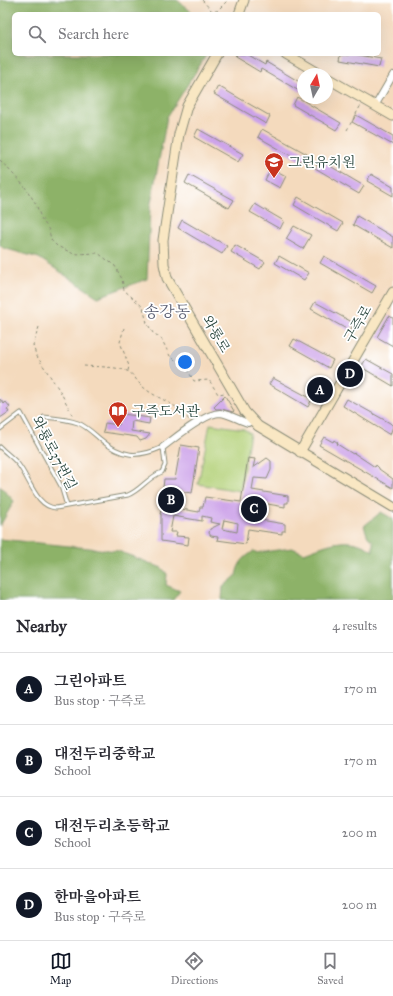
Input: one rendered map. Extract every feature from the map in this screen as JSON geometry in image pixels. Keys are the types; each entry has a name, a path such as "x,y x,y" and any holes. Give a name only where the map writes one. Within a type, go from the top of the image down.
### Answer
{"main road":[{"path":"240,12 244,0"},
{"name":"와룡로","path":"216,56 187,106 179,134 163,240 164,264 167,278 235,394 258,426 393,507"},
{"path":"289,56 310,68"},
{"path":"333,82 393,116"},
{"name":"구즉로","path":"300,452 393,292"}],"street":[{"path":"375,106 393,75"},
{"path":"163,447 192,426 213,415 220,413 248,423 253,420"}],"lane":[{"name":"와룡로37번길","path":"0,429 21,412 61,486 67,506"},
{"path":"44,417 76,422 114,449 127,455 137,456 150,453 163,447"},
{"name":"와룡로37번길","path":"0,447 19,465 44,505 49,508 56,508 128,495 136,492 150,478 162,472 165,465 163,447"}],"path":[{"path":"202,0 212,11 217,11 228,0"},
{"path":"347,130 364,100"},
{"path":"0,160 25,187 36,204 41,218 49,230 51,240 57,246 65,252 74,254 98,253 115,266 122,279 124,290 143,308 147,323 153,333 161,338 170,356 187,368 194,381 209,380 218,394 235,394"},
{"path":"39,327 33,345 36,355 60,391 76,422"},
{"path":"124,328 120,342 129,366 128,371"},
{"path":"84,366 114,368 128,371 149,391 179,408 192,426"}],"green space":[{"path":"0,0 177,0 192,12 12,12 12,56 206,56 167,117 150,208 147,279 98,297 39,258 3,248 0,245"},
{"path":"210,424 244,429 250,433 240,491 198,484"},
{"path":"0,486 14,501 0,526"},
{"path":"381,512 393,519 393,600 222,600 223,587 236,576 242,561 254,551 256,553 292,548 304,553 322,546 339,542 347,542 356,543 373,551 373,541 368,537 364,526"},
{"path":"0,539 118,551 162,568 167,574 166,585 180,591 173,600 0,600"}],"building":[{"path":"235,56 249,56 265,65 266,62 297,80 297,90 261,69 260,72"},
{"path":"341,56 365,56 381,59 379,67 340,60"},
{"path":"218,86 270,116 266,124 214,94"},
{"path":"297,97 297,104 309,104 341,123 336,130 293,105"},
{"path":"356,115 393,136 393,145 352,122"},
{"path":"198,129 243,154 238,162 194,137"},
{"path":"262,129 307,154 302,162 258,137"},
{"path":"320,160 364,186 359,194 315,168"},
{"path":"271,168 286,176 280,188 265,180"},
{"path":"371,174 393,187 393,196 367,181"},
{"path":"189,175 234,200 229,208 185,183"},
{"path":"298,197 343,223 338,231 294,205"},
{"path":"255,204 284,221 280,229 250,212"},
{"path":"357,216 393,237 393,248 353,225"},
{"path":"182,220 227,246 222,254 178,228"},
{"path":"294,226 311,235 303,249 286,239"},
{"path":"235,245 265,262 260,269 231,252"},
{"path":"279,256 309,273 304,280 275,263"},
{"path":"324,256 376,286 372,293 320,263"},
{"path":"315,302 354,323 350,331 311,309"},
{"path":"389,316 393,318 393,346 377,337"},
{"path":"294,339 333,360 329,368 290,346"},
{"path":"366,359 393,374 393,386 361,367"},
{"path":"273,378 312,399 308,407 269,384"},
{"path":"225,396 234,411 233,412 216,409 214,407"},
{"path":"0,399 4,404 6,402 10,407 7,409 9,412 0,418"},
{"path":"347,399 390,423 393,426 390,435 343,406"},
{"name":"구즉도서관","path":"123,414 150,418 149,424 132,421 131,431 150,434 146,439 140,441 137,437 103,432 105,423 119,425 120,416"},
{"path":"324,437 333,442 334,440 338,443 337,444 375,467 376,465 393,479 393,488 319,445"},
{"path":"181,445 199,448 192,493 177,491 175,508 199,512 200,507 203,507 205,497 241,502 248,458 255,459 253,468 267,458 271,461 271,470 267,479 254,478 252,490 288,496 288,503 285,503 285,507 250,501 248,518 285,524 285,531 282,531 282,534 248,529 246,544 217,540 218,537 211,536 209,533 210,529 220,524 210,522 211,518 202,516 202,521 173,516 170,532 177,532 176,536 189,537 188,545 161,541 160,514 168,490 163,488 164,479 175,479","holes":["224,520 238,523 237,532 222,529"]}],"place":[{"name":"그린유치원","path":"274,179"},
{"name":"한마을아파트","path":"350,374"},
{"name":"그린아파트","path":"320,390"},
{"name":"구즉도서관","path":"118,428"},
{"name":"대전두리중학교","path":"171,500"},
{"name":"대전두리초등학교","path":"254,509"}],"district":[{"name":"송강동","path":"167,311"}]}
